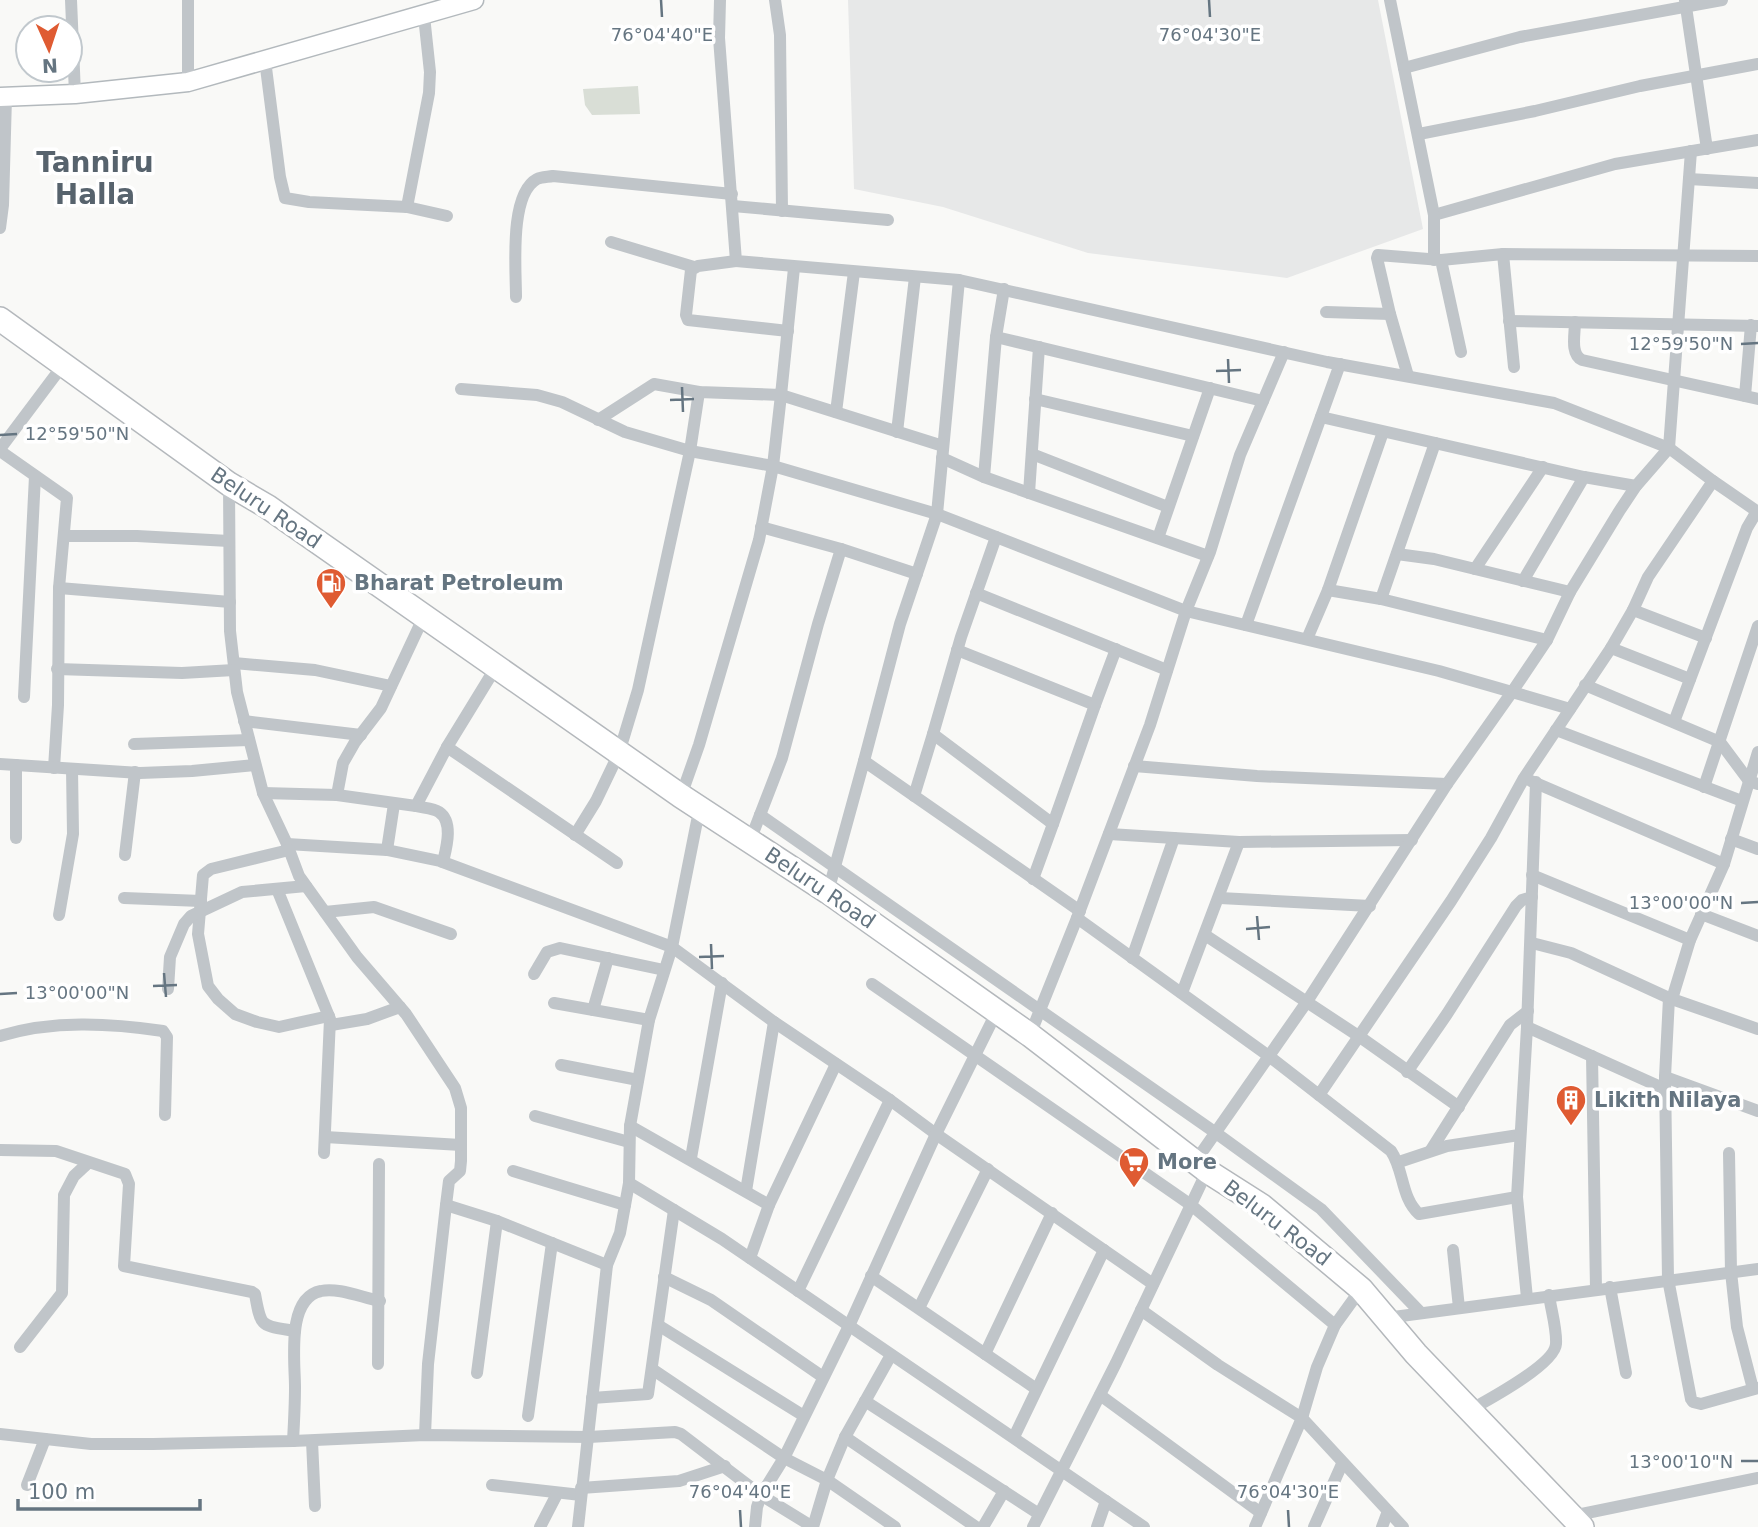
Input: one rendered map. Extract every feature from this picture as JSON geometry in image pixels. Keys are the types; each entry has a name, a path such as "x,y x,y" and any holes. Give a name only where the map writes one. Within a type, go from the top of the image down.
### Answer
{"highway":[{"name":"Beluru Road","path":"0,319 229,484 268,507 681,796 828,892 1030,1035 1201,1167 1262,1206 1361,1289 1470,1410 1577,1522"}],"street":[{"path":"71,0 75,94"},
{"path":"188,0 188,82"},
{"path":"720,0 719,38 736,261"},
{"path":"775,0 780,35 782,211"},
{"path":"1390,0 1434,215 1438,260 1461,352"},
{"path":"1404,68 1520,37 1686,4 1722,0"},
{"path":"0,228 3,205 3,97 75,94 188,82 466,2"},
{"path":"1686,4 1707,149"},
{"path":"407,207 429,93 430,72 424,16"},
{"path":"265,60 285,198 309,202 407,207 447,216"},
{"path":"1419,134 1535,111 1640,86 1758,64"},
{"path":"1434,215 1615,164 1758,140"},
{"path":"1033,1527 1191,1205 1201,1167 1216,1133 1306,1003 1447,784 1547,640 1570,592 1636,486 1670,448 1691,151"},
{"path":"516,297 519,204 526,189 537,179 553,176 733,200 782,211 888,220"},
{"path":"1689,179 1758,183"},
{"path":"611,242 694,267 736,261 959,280 1340,364 1554,403 1670,448 1758,511 1747,528 1674,722"},
{"path":"1503,254 1514,367"},
{"path":"1408,376 1377,256 1438,260 1503,254 1758,256"},
{"path":"694,267 691,270 688,320 788,331"},
{"path":"681,796 699,745 761,527 773,466 794,268"},
{"path":"836,412 854,272"},
{"path":"897,432 915,276"},
{"path":"828,892 900,624 937,513 959,280"},
{"path":"984,477 996,337 1004,289"},
{"path":"1326,312 1390,314"},
{"path":"1509,321 1576,322 1678,324 1755,326 1751,398 1578,358 1575,353 1576,322"},
{"path":"996,337 1263,401"},
{"path":"1029,493 1039,347"},
{"path":"1030,1035 1079,915 1134,766 1186,611 1208,556 1240,455 1283,352"},
{"path":"1246,625 1340,364"},
{"path":"54,768 58,705 59,588 67,498 0,450 63,365"},
{"path":"598,420 654,384 699,393 781,395 897,432 942,452 984,477 1208,556"},
{"path":"1158,538 1210,388"},
{"path":"461,389 537,395 562,402 625,432 690,451 773,466 937,513 1186,611 1438,671 1570,709"},
{"path":"575,835 596,801 619,753 638,690 690,451 699,393"},
{"path":"1035,399 1193,436"},
{"path":"1321,417 1584,477 1636,486"},
{"path":"1307,639 1328,590 1383,432"},
{"path":"1381,599 1436,443"},
{"path":"1032,454 1168,507"},
{"path":"1475,569 1543,467"},
{"path":"24,696 36,476"},
{"path":"1523,581 1584,477"},
{"path":"1319,1095 1530,780 1556,730 1611,648 1648,577 1713,481"},
{"path":"229,484 230,602 234,667 244,721 263,793 299,876 357,957 400,1007 454,1088 461,1108 460,1171 449,1181 428,1364 425,1435"},
{"path":"761,527 917,574"},
{"path":"64,536 137,536 229,541"},
{"path":"914,796 957,650 996,537"},
{"path":"750,841 782,758 841,549"},
{"path":"1398,554 1434,559 1570,592"},
{"path":"59,588 230,602"},
{"path":"1328,590 1381,599 1547,640"},
{"path":"976,593 1167,670"},
{"path":"1633,610 1706,638"},
{"path":"337,795 343,763 381,708 424,616"},
{"path":"1704,787 1758,626"},
{"path":"1611,648 1690,679"},
{"path":"1033,879 1116,649"},
{"path":"957,650 1094,705"},
{"path":"57,669 182,673 234,667 314,670 391,686"},
{"path":"416,806 447,747 496,667"},
{"path":"1585,685 1720,742 1754,782"},
{"path":"244,721 360,736"},
{"path":"1556,730 1742,802"},
{"path":"933,734 1053,824"},
{"path":"134,744 249,740"},
{"path":"447,747 617,863"},
{"path":"1729,1153 1731,1272 1737,1327 1756,1389 1701,1404 1693,1402 1668,1279 1665,1083 1670,998 1690,940 1724,864 1742,802 1754,782 1758,752"},
{"path":"863,761 1033,879 1132,958 1270,1056 1391,1151 1399,1162 1407,1195 1419,1214 1517,1197"},
{"path":"0,764 135,772 192,771 255,765"},
{"path":"16,765 16,838"},
{"path":"1134,766 1257,776 1447,784"},
{"path":"60,915 73,834 72,769"},
{"path":"125,855 135,772"},
{"path":"1530,780 1724,864"},
{"path":"1527,1298 1517,1197 1532,943 1530,780"},
{"path":"263,793 337,795 437,810 444,819 448,840 443,863"},
{"path":"387,850 394,803"},
{"path":"578,1527 607,1265 620,1233 629,1183 630,1126 638,1080 649,1020 672,947 697,821 704,811"},
{"path":"760,815 1321,1209 1420,1313"},
{"path":"1109,834 1239,842 1412,841"},
{"path":"1132,958 1174,838"},
{"path":"1731,839 1758,849"},
{"path":"1182,993 1239,842"},
{"path":"400,1007 366,1019 279,1027 257,1023 235,1014 208,986 198,934 201,881 206,872 288,847 387,850 443,863 672,947 774,1022 1153,1284"},
{"path":"1532,875 1690,940"},
{"path":"124,898 201,906 242,892 306,886"},
{"path":"277,889 330,1021 324,1153"},
{"path":"1407,1072 1516,906 1522,900 1532,897"},
{"path":"1220,898 1370,906"},
{"path":"168,989 170,957 184,924 201,906"},
{"path":"325,912 374,907 451,934"},
{"path":"1701,914 1758,936"},
{"path":"1205,935 1360,1037 1459,1107"},
{"path":"1532,943 1571,953 1670,998 1758,1029"},
{"path":"534,974 552,948 664,970"},
{"path":"593,1010 608,958"},
{"path":"691,1158 722,984"},
{"path":"872,984 1191,1205 1335,1325"},
{"path":"554,1003 649,1020"},
{"path":"755,1527 761,1495 784,1458 849,1326 936,1134 997,1011"},
{"path":"1431,1150 1510,1026 1528,1011"},
{"path":"746,1191 774,1022"},
{"path":"0,1036 16,1031 72,1025 118,1024 166,1033 165,1115"},
{"path":"1527,1027 1592,1056 1665,1083 1758,1111"},
{"path":"1592,1056 1596,1289"},
{"path":"750,1258 769,1205 836,1064"},
{"path":"561,1065 638,1080"},
{"path":"798,1292 890,1100"},
{"path":"535,1116 629,1142"},
{"path":"630,1126 691,1158 769,1205"},
{"path":"1399,1162 1431,1150 1519,1135"},
{"path":"325,1137 461,1145"},
{"path":"0,1150 57,1151 125,1174 128,1177 122,1261 126,1267 169,1273 252,1292 255,1294 257,1314 261,1321 268,1326 295,1331"},
{"path":"20,1347 62,1293 64,1195 74,1176 88,1163"},
{"path":"378,1364 379,1164"},
{"path":"919,1308 988,1169"},
{"path":"513,1171 625,1205"},
{"path":"629,1183 750,1258 1144,1527"},
{"path":"446,1205 497,1221 607,1265"},
{"path":"592,1398 648,1394 674,1210"},
{"path":"985,1354 1052,1213"},
{"path":"477,1373 497,1221"},
{"path":"528,1416 552,1243"},
{"path":"1014,1437 1035,1388 1104,1250"},
{"path":"1453,1250 1459,1308"},
{"path":"1386,1318 1758,1269"},
{"path":"664,1276 711,1300 823,1377"},
{"path":"871,1276 1035,1388"},
{"path":"1610,1287 1626,1373"},
{"path":"1255,1527 1302,1418 1317,1367 1335,1325 1361,1289"},
{"path":"293,1441 295,1331 302,1305 322,1291 380,1301"},
{"path":"1470,1410 1530,1374 1552,1353 1556,1343 1549,1295"},
{"path":"1141,1310 1218,1365 1302,1418 1403,1527"},
{"path":"658,1325 804,1416"},
{"path":"0,1434 91,1444 312,1441 425,1435 589,1437 675,1432 761,1495 813,1527 827,1480 845,1437 891,1355"},
{"path":"652,1368 784,1458 827,1480 895,1527"},
{"path":"1100,1395 1261,1513"},
{"path":"864,1401 1040,1514"},
{"path":"845,1437 976,1527"},
{"path":"27,1485 45,1439"},
{"path":"312,1441 314,1506"},
{"path":"1314,1527 1342,1464"},
{"path":"492,1485 557,1494 679,1481 724,1466"},
{"path":"1577,1522 1758,1478"},
{"path":"983,1527 1004,1491"},
{"path":"540,1527 557,1494"},
{"path":"1097,1527 1106,1502"},
{"path":"1382,1527 1388,1511"}],"shaded area":[{"path":"848,0 1378,0 1423,229 1287,278 1088,253 943,207 854,189"},
{"path":"638,86 640,114 592,115 585,105 583,89"}],"place":[{"name":"Bharat Petroleum","path":"331,610"},
{"name":"Likith Nilaya","path":"1571,1127"},
{"name":"More","path":"1134,1189"}],"district":[{"name":"Tanniru Halla","path":"95,178"}]}
